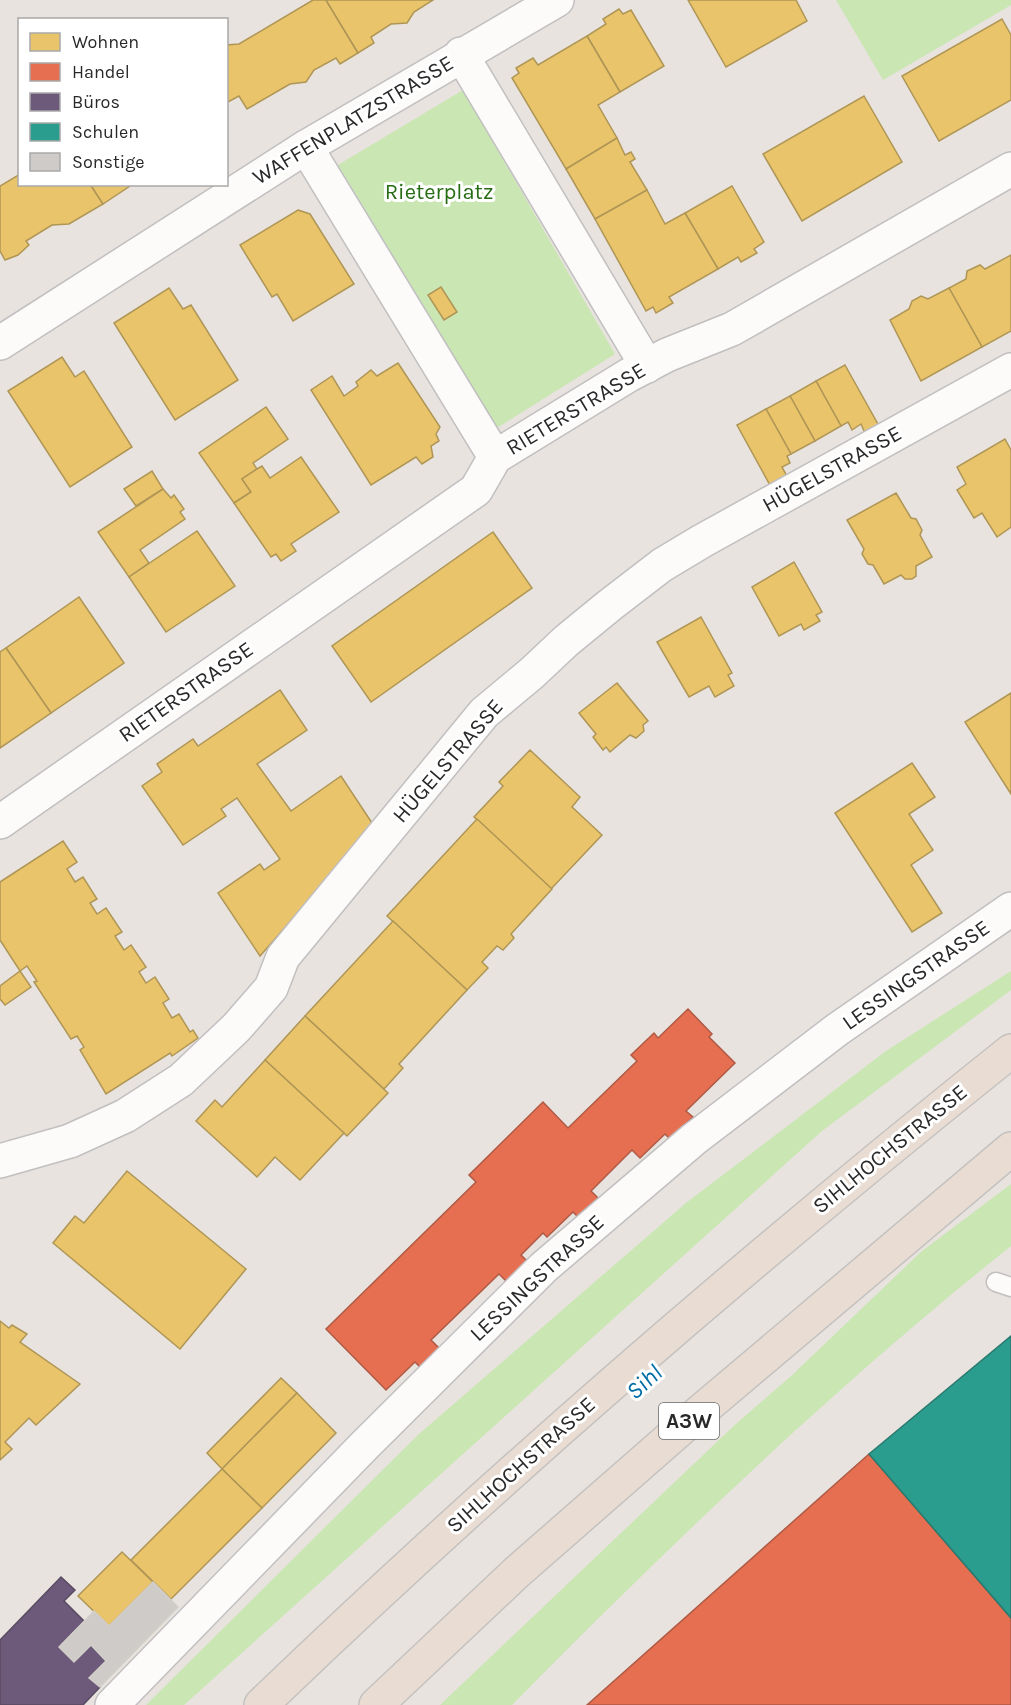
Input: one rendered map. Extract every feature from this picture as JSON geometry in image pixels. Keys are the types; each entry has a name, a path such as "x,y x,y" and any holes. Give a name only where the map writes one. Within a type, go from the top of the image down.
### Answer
{"highway":[{"name":"SIHLHOCHSTRASSE","path":"261,1705 318,1650 589,1404 774,1244 1011,1051"},
{"name":"A3W","path":"376,1705 517,1572 701,1411 1011,1149"}],"street":[{"name":"WAFFENPLATZSTRASSE","path":"0,343 306,147 461,54 557,0"},
{"path":"461,54 647,366"},
{"path":"306,147 495,457"},
{"name":"RIETERSTRASSE","path":"0,822 476,490 495,457 629,375 667,355 732,329 1011,170"},
{"name":"HÜGELSTRASSE","path":"0,1161 70,1141 125,1116 181,1080 236,1028 271,988 283,957 484,713 566,641 662,565 1011,370"},
{"name":"LESSINGSTRASSE","path":"112,1705 372,1438 544,1267 694,1139 838,1029 1011,909"}],"green space":[{"path":"836,0 1011,0 1011,5 883,80"},
{"name":"Rieterplatz","path":"463,90 615,354 497,428 338,165"},
{"path":"1011,971 1011,990 822,1131 184,1705 146,1705 419,1434 686,1203 886,1051"},
{"path":"1011,1180 1011,1246 881,1355 755,1468 632,1585 512,1705 440,1705 920,1249"}],"pier":[{"path":"1011,1006 1011,1184 922,1251 790,1377 658,1491 423,1705 213,1705 447,1485 619,1331 822,1160"}],"building: Wohnen":[{"path":"313,0 326,0 358,53 340,64 336,58 314,70 306,82 290,84 247,109 239,96 228,102 228,45 239,44"},
{"path":"326,0 433,0 414,12 407,23 391,24 371,37 374,43 358,53"},
{"path":"688,0 796,0 807,21 726,67"},
{"path":"619,9 623,14 631,10 664,66 620,92 587,36 606,24 603,19"},
{"path":"1002,19 1011,35 1011,100 939,141 902,76"},
{"path":"587,36 620,92 598,105 617,138 566,169 512,78 519,73 516,68 533,58 538,65"},
{"path":"864,96 902,162 802,221 763,154"},
{"path":"617,138 625,155 631,152 635,159 630,162 647,190 595,219 566,169"},
{"path":"18,175 18,186 91,186 103,204 69,224 52,225 26,241 29,245 18,255 5,260 0,251 0,186"},
{"path":"91,186 130,186 103,204"},
{"path":"732,186 764,242 754,249 757,253 741,262 738,257 718,269 685,213"},
{"path":"647,190 665,224 685,213 718,269 669,297 673,303 656,313 653,307 646,311 595,219"},
{"path":"298,210 310,214 354,284 293,321 277,294 272,297 240,245"},
{"path":"1011,255 1011,331 982,347 949,288 966,279 967,271 980,265 985,269"},
{"path":"441,287 457,312 444,320 428,295"},
{"path":"169,288 183,309 191,305 238,380 175,420 114,323"},
{"path":"949,288 982,347 921,381 890,320 909,309 912,301 921,296 928,299"},
{"path":"62,357 75,377 84,371 132,447 70,487 8,391"},
{"path":"398,363 440,427 436,434 439,441 431,446 433,457 422,464 416,457 371,485 311,390 332,376 344,396 358,386 356,382 371,370 377,376"},
{"path":"845,365 879,426 865,433 861,424 852,430 848,422 841,426 816,381"},
{"path":"816,381 841,426 815,441 790,396"},
{"path":"790,396 815,441 791,454 766,409"},
{"path":"266,407 288,439 253,463 257,469 242,479 251,492 234,503 199,453"},
{"path":"766,409 791,454 787,456 790,463 782,467 788,478 771,487 737,425"},
{"path":"1005,439 1011,450 1011,527 997,537 982,513 974,518 957,490 966,484 957,467"},
{"path":"301,457 339,512 291,544 296,551 281,561 276,554 271,557 234,503 251,492 242,479 262,466 270,478"},
{"path":"152,471 163,489 136,506 124,489"},
{"path":"163,489 171,498 174,495 184,509 180,512 185,519 140,550 149,563 129,577 98,532"},
{"path":"896,493 911,518 916,519 922,530 920,535 932,557 916,566 916,576 912,579 905,579 901,575 884,584 873,565 868,564 862,554 864,549 847,520"},
{"path":"197,531 235,586 166,632 129,577"},
{"path":"493,532 532,588 371,702 332,646"},
{"path":"794,562 822,612 816,615 820,621 804,630 801,624 779,636 752,587"},
{"path":"79,597 124,663 51,713 6,648"},
{"path":"701,617 732,673 728,675 734,686 715,697 709,686 689,697 657,642"},
{"path":"6,648 51,713 0,748 0,652"},
{"path":"617,683 648,721 643,725 644,731 636,738 630,735 610,752 606,747 603,750 593,737 596,734 579,713"},
{"path":"280,690 307,730 257,764 291,811 341,776 374,826 260,956 218,893 260,864 264,870 280,859 237,798 221,809 226,816 183,845 142,786 162,772 157,764 193,739 198,746"},
{"path":"1011,693 1011,794 965,722"},
{"path":"530,750 580,797 572,807 602,835 551,889 474,817 503,786 499,782"},
{"path":"912,763 935,797 909,814 933,850 911,865 942,913 912,932 835,813"},
{"path":"477,819 552,889 511,934 514,938 503,950 497,946 482,962 488,968 467,990 387,916"},
{"path":"63,841 77,862 67,869 75,882 83,877 97,899 90,903 97,914 106,908 122,932 115,936 124,950 131,945 146,967 139,972 146,983 155,977 169,999 163,1003 172,1018 179,1014 190,1032 193,1030 198,1038 172,1056 170,1053 106,1094 80,1050 84,1047 77,1036 71,1039 34,982 37,981 27,966 20,971 0,940 0,882"},
{"path":"393,921 467,990 399,1064 403,1068 384,1089 305,1016"},
{"path":"20,971 31,987 5,1005 0,999 0,986"},
{"path":"305,1016 388,1093 347,1136 265,1060"},
{"path":"265,1060 344,1133 300,1180 275,1157 257,1177 196,1121 215,1100 222,1107"},
{"path":"127,1171 246,1269 180,1349 53,1243 75,1216 84,1223"},
{"path":"0,1321 9,1328 12,1325 27,1334 20,1342 80,1384 36,1425 29,1418 5,1442 12,1449 0,1460"},
{"path":"281,1378 297,1393 222,1469 207,1453"},
{"path":"297,1393 336,1433 262,1508 222,1469"},
{"path":"222,1469 262,1508 171,1599 131,1560"},
{"path":"122,1552 153,1582 109,1626 78,1596"}],"building: Handel":[{"path":"688,1009 712,1034 709,1037 735,1063 686,1111 693,1117 670,1139 665,1134 640,1158 632,1150 591,1191 599,1199 579,1218 573,1212 547,1237 543,1233 521,1255 527,1261 506,1281 499,1274 431,1340 441,1350 422,1369 415,1362 386,1390 326,1329 476,1182 469,1175 543,1102 568,1128 637,1061 631,1055 654,1033 658,1038"},
{"path":"869,1454 1011,1618 1011,1705 587,1705"}],"building: Büros":[{"path":"61,1577 75,1590 64,1601 84,1621 59,1647 74,1662 91,1645 106,1661 89,1678 100,1687 83,1705 0,1705 0,1640"}],"building: Schulen":[{"path":"1011,1336 1011,1618 869,1454"}],"building: Sonstige":[{"path":"153,1582 178,1607 100,1687 89,1678 106,1661 91,1645 74,1662 59,1647 94,1611 109,1626"}],"water label":[{"name":"Sihl","path":"644,1382"}]}
